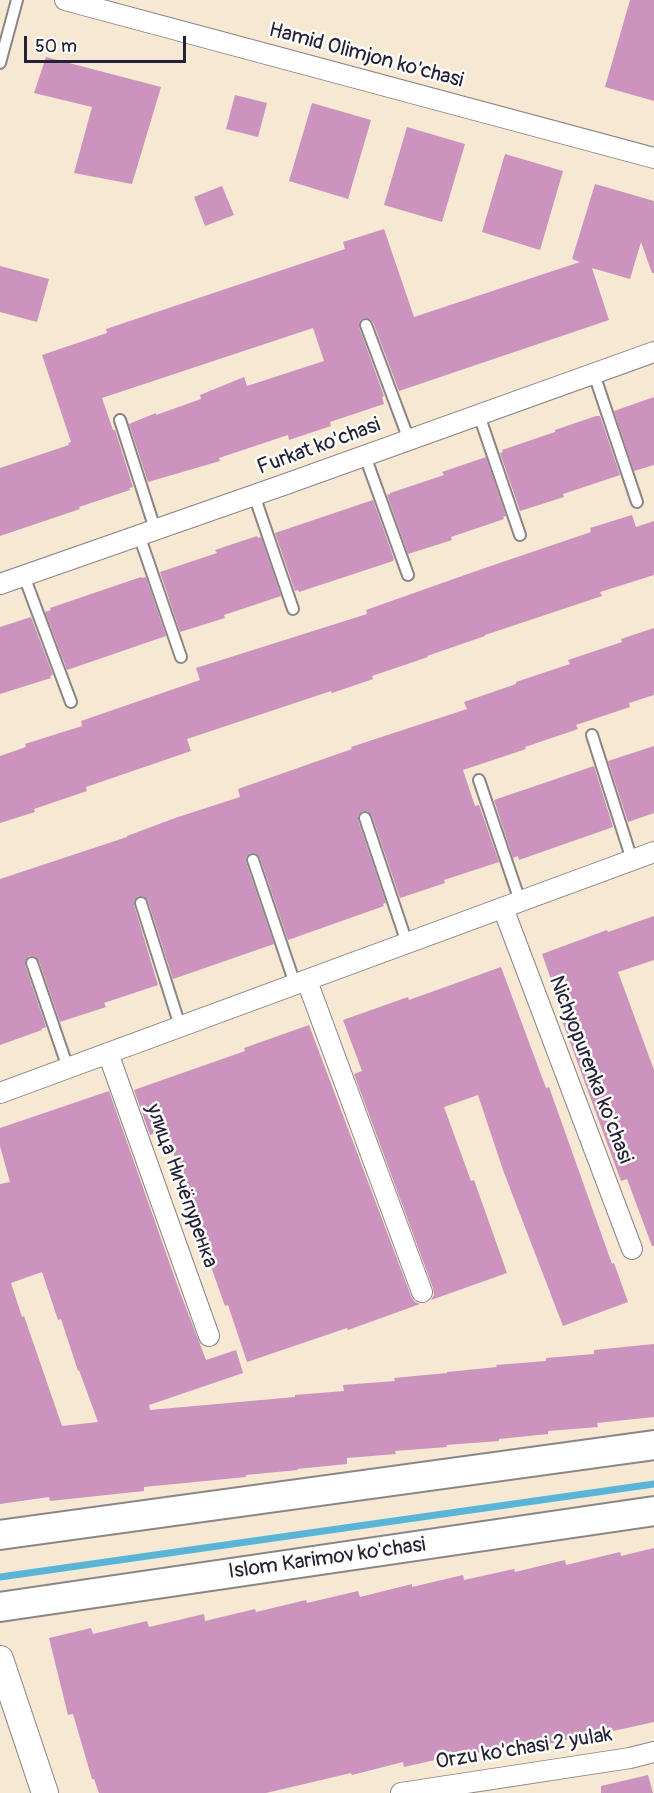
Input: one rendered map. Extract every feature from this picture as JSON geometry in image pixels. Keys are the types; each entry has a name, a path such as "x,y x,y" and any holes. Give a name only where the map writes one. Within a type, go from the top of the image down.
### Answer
{"main road":[{"path":"0,1535 654,1445"},
{"name":"Islom Karimov ko'chasi","path":"0,1607 654,1511"}],"street":[{"name":"Hamid Olimjon ko'chasi","path":"65,0 654,158"},
{"name":"Furkat ko'chasi","path":"0,584 654,352"},
{"path":"0,1093 654,852"},
{"name":"Nichyopurenka ko'chasi","path":"511,904 632,1249"},
{"path":"301,982 422,1292"},
{"name":"улица Ничёпуренка","path":"108,1053 209,1336"},
{"path":"0,1659 45,1793"},
{"name":"Orzu ko'chasi 2 yulak","path":"400,1793 630,1758 654,1752"}],"lane":[{"path":"0,63 17,0"},
{"path":"366,325 409,440"},
{"path":"594,374 637,502"},
{"path":"478,415 520,535"},
{"path":"120,420 147,532 182,657"},
{"path":"365,456 408,575"},
{"path":"254,495 293,609"},
{"path":"24,576 71,702"},
{"path":"592,735 632,860"},
{"path":"479,780 511,904"},
{"path":"365,818 407,943"},
{"path":"253,860 301,982"},
{"path":"141,903 180,1026"},
{"path":"32,963 68,1068"}],"building":[{"path":"630,0 654,0 654,101 605,87"},
{"path":"46,57 161,87 132,184 74,173 92,107 34,93"},
{"path":"235,95 267,103 258,137 226,129"},
{"path":"312,103 371,120 348,199 289,181"},
{"path":"407,127 465,144 442,222 384,205"},
{"path":"505,154 563,171 540,250 482,232"},
{"path":"595,184 654,201 654,273 652,273 641,242 630,279 592,268 609,320 399,391 373,322 364,318 360,321 359,327 384,396 382,397 384,404 330,422 331,426 289,440 288,435 219,458 220,461 148,482 129,424 201,399 200,395 244,377 247,386 324,361 313,328 102,398 133,487 79,507 80,509 0,536 0,468 69,445 68,443 71,442 42,355 107,333 106,329 345,249 343,242 384,229 414,317 580,262 572,259"},
{"path":"222,186 234,215 205,226 194,197"},
{"path":"0,266 49,279 37,322 0,312"},
{"path":"654,397 654,465 634,471 614,411"},
{"path":"600,416 620,475 520,511 500,453 503,452 502,450"},
{"path":"486,457 506,516 503,517 504,519 451,537 452,540 408,554 387,495"},
{"path":"373,500 393,561 299,592 295,591 275,533"},
{"path":"632,515 636,527 654,521 654,575 600,592 602,596 372,676 373,679 187,739 191,751 86,787 87,791 0,823 0,756 26,747 25,744 82,726 81,721 200,680 196,668 367,614 366,610 591,532 590,528"},
{"path":"257,536 261,537 281,596 224,615 225,618 180,632 160,572 217,553 215,550"},
{"path":"146,577 166,636 67,670 45,612 51,610 50,608"},
{"path":"31,617 53,675 50,676 51,678 0,694 0,627"},
{"path":"654,628 654,695 629,703 630,707 576,725 578,729 463,770 475,806 479,805 499,862 444,880 445,883 400,898 372,816 367,811 362,811 358,820 386,903 383,904 384,906 288,940 260,858 255,853 250,853 246,862 274,944 173,979 148,901 143,896 138,896 134,905 158,985 104,1003 106,1007 60,1022 39,961 34,956 29,956 25,965 46,1027 0,1045 0,879 240,797 238,789 352,749 351,747 467,709 464,702 570,664 568,660 622,642 621,639"},
{"path":"654,746 654,813 628,822 608,761"},
{"path":"594,766 613,827 519,860 518,856 513,858 494,800"},
{"path":"654,916 654,960 618,972 654,1070 654,1246 652,1246 627,1179 621,1181 560,1015 563,1013 542,954 607,930 608,932"},
{"path":"501,967 546,1088 549,1087 612,1264 614,1263 628,1302 563,1326 503,1170 478,1095 444,1107 471,1181 474,1180 507,1273 431,1300 434,1295 433,1288 354,1074 362,1071 343,1020 408,997 409,1000"},
{"path":"309,1025 411,1296 415,1302 420,1304 247,1362 228,1305 225,1306 205,1250 166,1130 150,1135 134,1090 245,1051 244,1048"},
{"path":"109,1091 206,1360 236,1350 243,1373 149,1405 150,1410 344,1391 343,1385 395,1381 394,1378 546,1361 546,1358 594,1354 594,1350 654,1344 654,1417 597,1423 598,1427 548,1431 548,1434 499,1439 499,1441 446,1445 447,1447 395,1451 396,1454 347,1458 347,1464 144,1487 144,1491 50,1501 49,1497 0,1504 0,1184 10,1182 0,1146 0,1128","holes":["42,1272 58,1320 61,1319 98,1422 62,1426 11,1283"]},
{"path":"654,1548 654,1722 541,1746 540,1742 495,1753 494,1749 449,1760 448,1757 404,1767 403,1762 266,1793 99,1793 92,1779 73,1714 68,1715 49,1638 91,1628 93,1634 147,1621 149,1627 204,1614 205,1621 255,1609 256,1612 358,1591 360,1597 412,1584 412,1587 463,1575 464,1580 514,1569 515,1572 565,1560 566,1565 620,1552 621,1556"},
{"path":"648,1775 653,1793 601,1793 601,1786"}],"waterway":[{"path":"0,1577 654,1484"}]}
